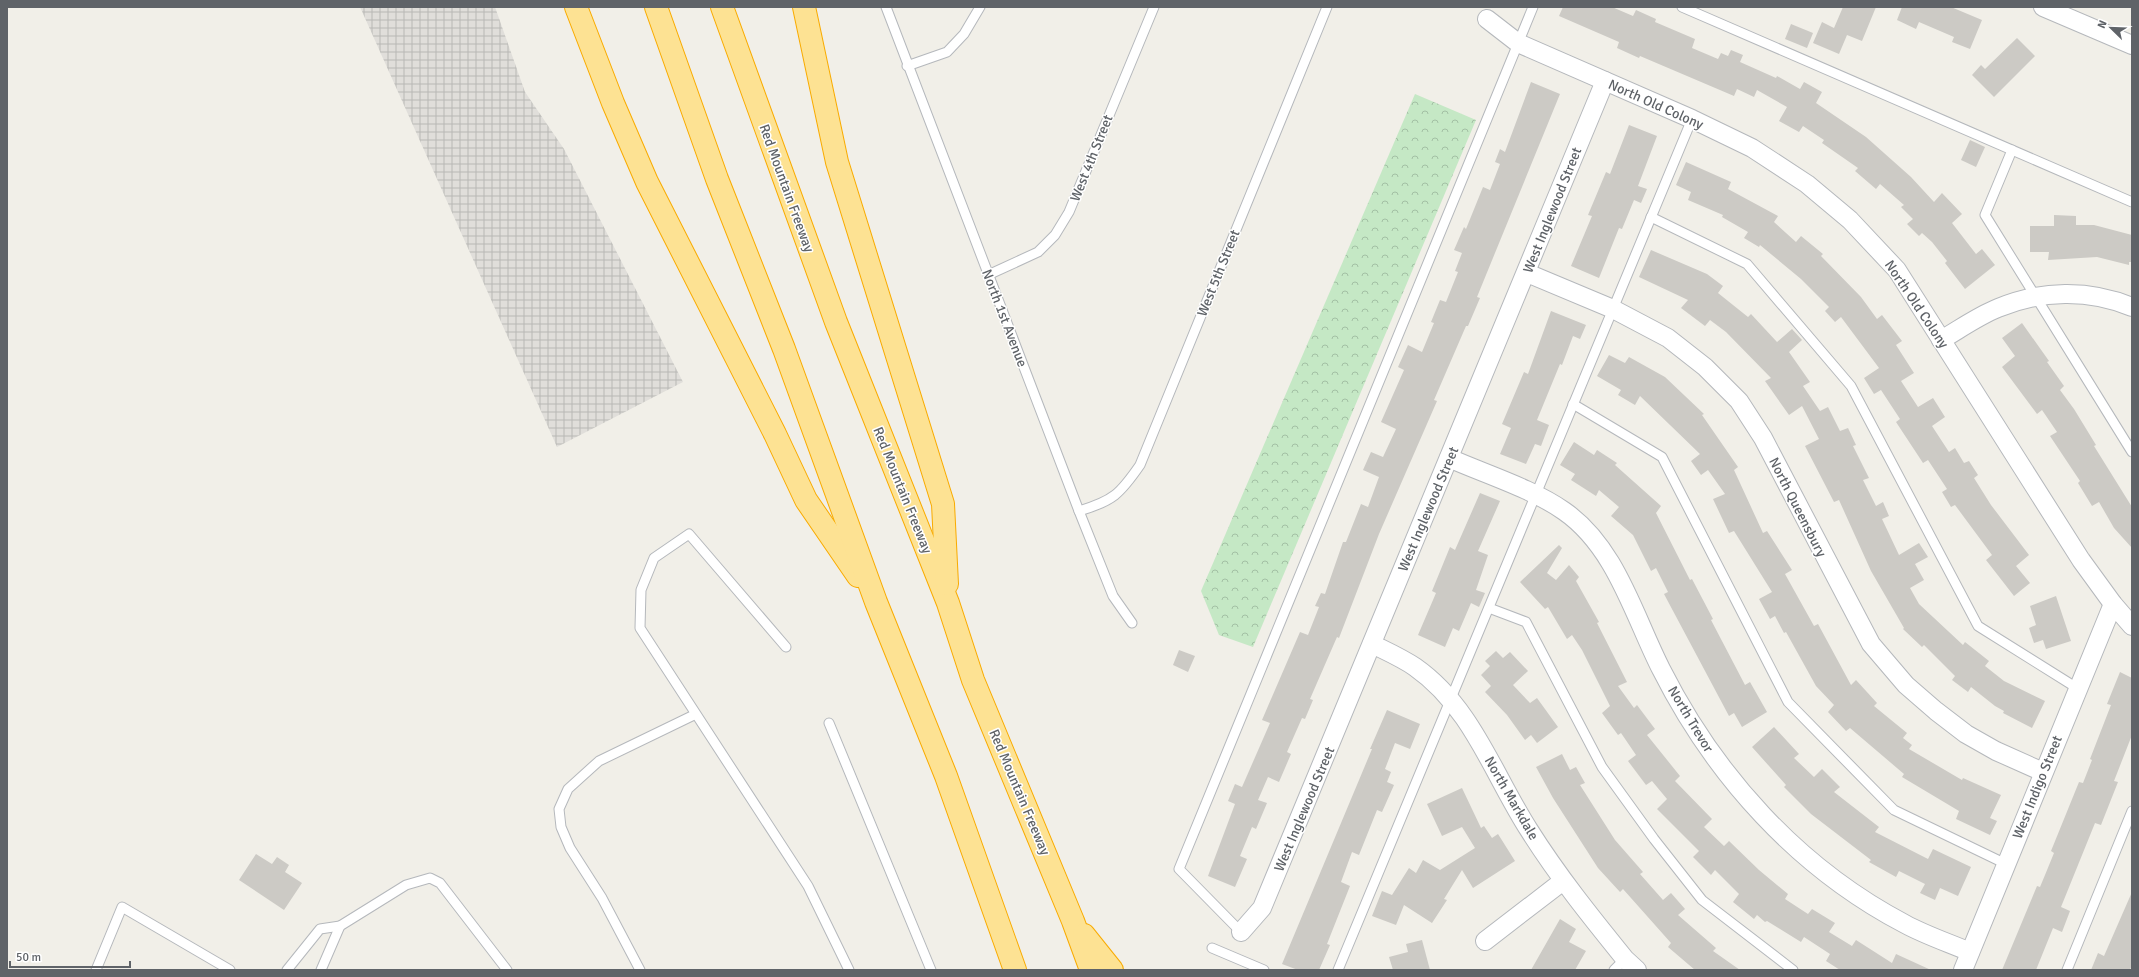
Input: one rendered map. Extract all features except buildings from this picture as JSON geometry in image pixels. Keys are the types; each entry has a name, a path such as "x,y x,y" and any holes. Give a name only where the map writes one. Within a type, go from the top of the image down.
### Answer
{"highway":[{"path":"576,7 613,103 647,182 775,434 806,500 876,602"},
{"path":"656,7 717,179 784,349 876,602 946,776 1015,970"},
{"name":"Red Mountain Freeway","path":"722,7 834,314 948,603 973,680 1073,921 1091,970"},
{"path":"804,7 837,162 942,504 948,603"},
{"path":"1073,921 1112,970"}],"street":[{"path":"2043,7 2070,12 2132,45"},
{"name":"North Old Colony","path":"1487,19 1518,43 1692,119 1758,152 1807,184 1850,220 1897,270 2077,553 2113,604 2132,626"},
{"name":"West Inglewood Street","path":"1241,932 1262,908 1527,273 1605,81"},
{"name":"North Queensbury","path":"1527,273 1613,309 1668,338 1706,367 1739,401 1763,438 1871,644 1906,685 1966,734 1996,751 2043,772"},
{"path":"1941,340 1997,308 2035,296 2068,293 2102,296 2132,307"},
{"name":"North Trevor","path":"1449,458 1535,495 1565,512 1587,532 1610,561 1662,670 1698,735 1737,789 1775,829 1852,892 1906,924 1970,952"},
{"path":"2113,604 2132,612"},
{"name":"West Indigo Street","path":"1963,970 2077,688 2113,604"},
{"name":"North Markdale","path":"1372,644 1415,667 1450,700 1476,734 1516,809 1563,882 1626,966"},
{"path":"1485,941 1563,882"}],"lane":[{"name":"North 1st Avenue","path":"886,7 907,66 1079,511 1113,596 1132,623"},
{"path":"907,66 947,52 964,34 980,7"},
{"name":"West 4th Street","path":"988,275 1038,252 1055,235 1069,212 1154,7"},
{"name":"West 5th Street","path":"1079,511 1102,504 1123,490 1140,464 1327,7"},
{"path":"1241,932 1179,869 1533,7"},
{"path":"1682,7 2132,202"},
{"path":"1338,970 1692,119"},
{"path":"2012,150 1985,215 2132,452"},
{"path":"1651,217 1748,264 1851,386 1978,626 2077,688"},
{"path":"1573,404 1662,457 1788,702 1894,810 2006,864"},
{"path":"786,647 690,534 654,558 641,590 640,628 694,715 808,886 849,970"},
{"path":"1489,608 1526,622 1602,767 1654,840 1702,900 1794,970"},
{"path":"640,970 602,898 570,848 561,827 559,809 568,789 599,761 694,715"},
{"path":"829,723 931,970"},
{"path":"2067,970 2132,811"},
{"path":"287,970 320,929 340,926 406,885 430,878 440,884 507,970"},
{"path":"96,970 122,907 230,970"},
{"path":"321,970 340,926"},
{"path":"1212,948 1264,970"}],"shaded area":[{"path":"360,7 495,7 525,92 564,149 683,382 557,447"}],"green space":[{"path":"1415,94 1476,120 1253,647 1219,635 1201,591"}]}
